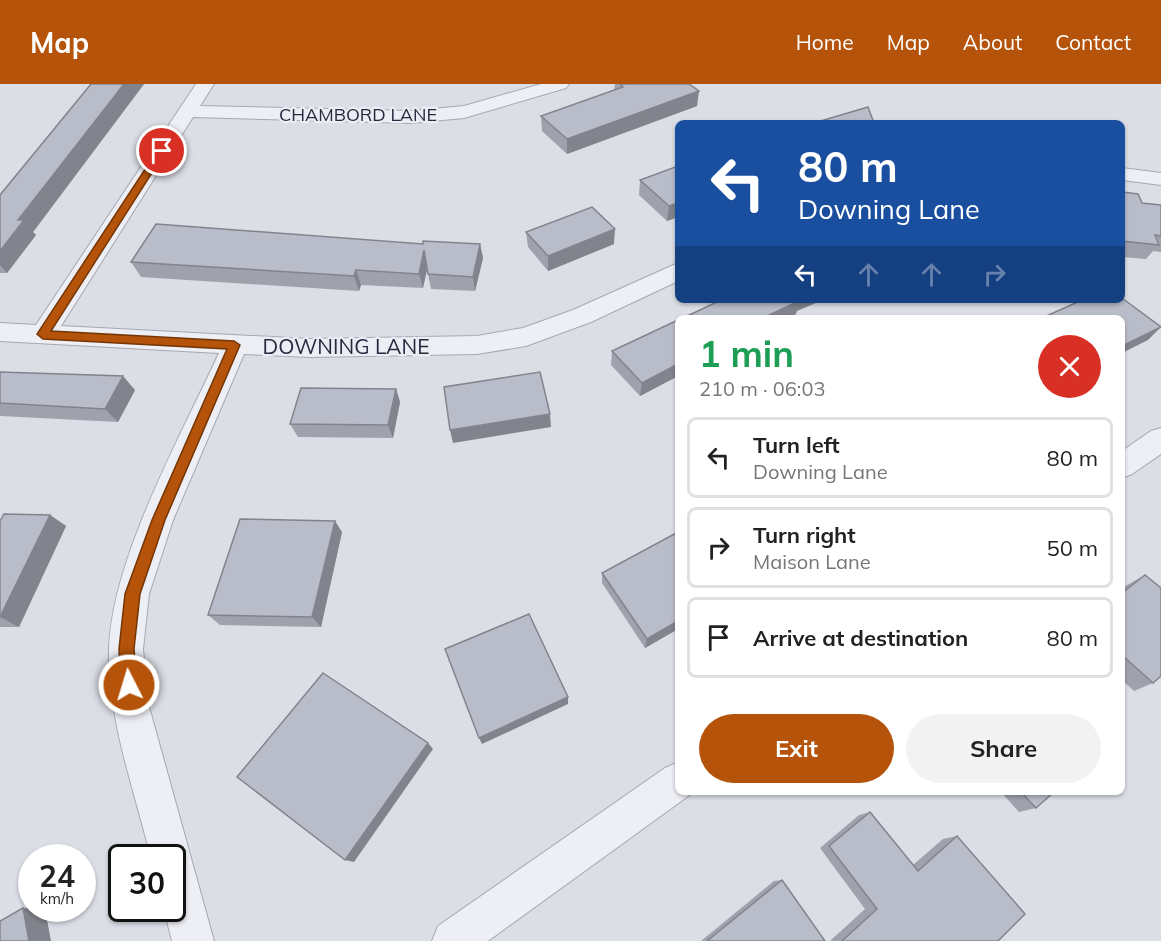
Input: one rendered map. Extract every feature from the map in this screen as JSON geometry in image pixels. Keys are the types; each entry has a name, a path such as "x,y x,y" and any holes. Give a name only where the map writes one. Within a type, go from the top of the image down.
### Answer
{"street":[{"path":"43,334 205,84"},
{"name":"CHAMBORD LANE","path":"187,111 411,117 464,112 560,84"},
{"path":"1125,174 1161,179"},
{"name":"DOWNING LANE","path":"0,332 309,348 477,345 526,337 582,316 675,272"},
{"path":"167,844 130,703 126,649 131,605 158,520 234,345"},
{"path":"1125,464 1161,439"},
{"path":"453,941 675,783"},
{"path":"186,915 193,941"}],"building":[{"path":"91,84 124,84 18,220 24,220 0,251 0,195"},
{"path":"620,84 689,84 699,91 567,139 541,116 623,87"},
{"path":"868,107 873,120 824,120"},
{"path":"675,167 675,204 669,206 640,180"},
{"path":"1125,192 1138,194 1142,203 1161,205 1161,236 1155,235 1159,245 1125,241"},
{"path":"592,207 615,229 548,256 526,232"},
{"path":"156,224 423,244 423,241 480,244 473,277 428,274 424,250 419,274 356,270 354,276 131,262"},
{"path":"1125,300 1161,327 1125,345 1125,315 1049,315 1075,303 1125,303"},
{"path":"715,303 795,303 769,315 689,315"},
{"path":"675,321 675,366 642,383 612,351"},
{"path":"0,372 123,376 105,409 0,403"},
{"path":"540,372 550,414 450,430 444,387"},
{"path":"301,388 396,389 388,425 290,424"},
{"path":"4,514 50,515 0,617 0,521"},
{"path":"240,519 335,521 312,617 208,615"},
{"path":"675,534 675,623 647,639 602,573"},
{"path":"1145,575 1161,588 1161,676 1153,683 1125,658 1125,591"},
{"path":"529,614 568,697 479,738 445,649"},
{"path":"323,673 428,743 345,860 237,777"},
{"path":"1024,795 1051,795 1036,808"},
{"path":"870,812 918,871 957,836 1025,914 998,941 842,941 877,909 829,846"},
{"path":"782,880 825,941 707,941"},
{"path":"18,911 18,922 26,922 29,941 0,941 0,921"}],"route":[{"path":"129,685 126,649 133,594 158,520 234,345 43,334 162,151"}]}
